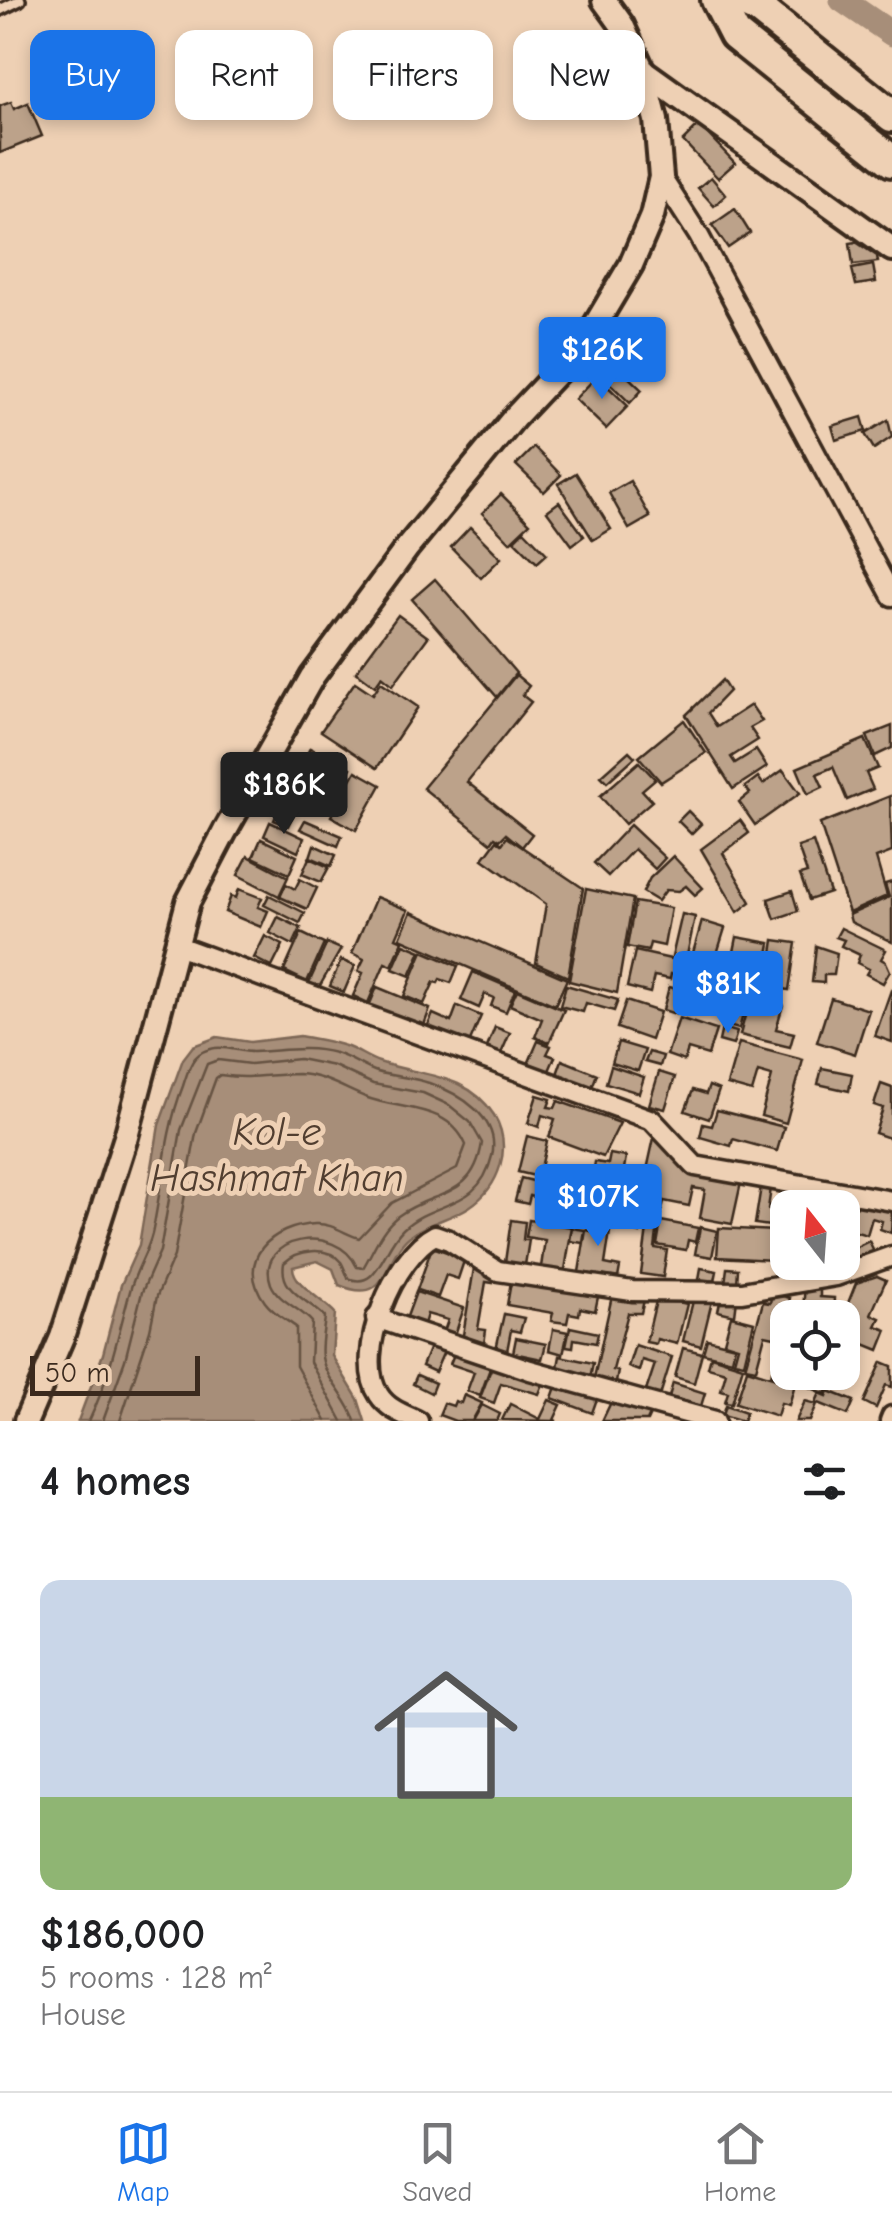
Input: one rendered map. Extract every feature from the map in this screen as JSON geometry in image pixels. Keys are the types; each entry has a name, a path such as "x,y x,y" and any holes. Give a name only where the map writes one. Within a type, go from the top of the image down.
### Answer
{"highway":[{"path":"717,0 736,34 892,162"},
{"path":"740,0 758,9 892,116"}],"street":[{"path":"604,0 624,30"},
{"path":"645,72 892,250"},
{"path":"26,1421 62,1337 126,1137 175,945 197,884 312,677 419,534 514,418 584,344 631,266 652,216 660,176 656,120 645,75"},
{"path":"660,176 700,236 892,596"},
{"path":"175,945 652,1120 694,1166 892,1201"},
{"path":"418,1421 388,1406 376,1392 368,1361 376,1318 412,1250 434,1235 498,1270 632,1292 742,1292 836,1276 892,1256"},
{"path":"376,1318 530,1370 715,1421"}],"lane":[{"path":"0,10 20,0"}],"water":[{"name":"Kol-e Hashmat Khan","path":"300,1036 340,1044 379,1062 457,1083 483,1101 500,1127 503,1153 489,1189 469,1207 403,1242 384,1276 369,1290 339,1285 333,1269 317,1261 293,1267 303,1285 335,1313 332,1356 358,1399 365,1421 78,1421 103,1354 121,1285 139,1245 159,1125 183,1059 193,1046 217,1037 250,1042"}],"building":[{"path":"11,102 14,109 28,103 30,120 35,120 42,136 0,153 0,106"},
{"path":"699,125 735,163 718,178 683,141"},
{"path":"711,177 726,195 714,206 698,188"},
{"path":"735,209 750,233 728,248 712,225"},
{"path":"856,242 877,256 878,262 853,265 850,243"},
{"path":"873,265 876,282 856,285 852,269"},
{"path":"624,347 638,360 625,374 642,390 630,403 599,373"},
{"path":"597,376 628,406 606,429 575,399"},
{"path":"862,417 866,431 836,440 832,426"},
{"path":"888,420 892,437 874,449 865,434"},
{"path":"534,447 561,475 544,492 516,465"},
{"path":"576,473 611,529 593,540 558,484"},
{"path":"630,481 650,517 629,529 609,493"},
{"path":"501,494 530,523 510,542 482,513"},
{"path":"559,502 584,536 572,545 547,511"},
{"path":"470,527 501,558 481,578 451,547"},
{"path":"524,530 547,554 537,563 514,540"},
{"path":"435,579 516,673 497,697 412,599"},
{"path":"398,615 428,637 393,685 382,676 375,686 356,672"},
{"path":"516,675 529,686 522,695 531,702 467,782 532,834 522,847 506,834 500,840 495,837 491,843 423,788"},
{"path":"722,680 729,691 708,713 717,727 751,705 762,721 750,728 758,740 731,757 735,763 756,750 767,767 733,789 686,715"},
{"path":"355,682 373,694 381,682 418,707 377,768 321,731"},
{"path":"684,720 706,753 661,782 639,757"},
{"path":"892,726 892,748 875,756 867,736"},
{"path":"865,739 878,768 866,773 873,789 847,800 833,767 817,774 823,787 808,794 797,768"},
{"path":"310,748 351,768 347,776 335,771 326,788 297,774"},
{"path":"629,751 635,757 607,782 601,776"},
{"path":"639,762 655,779 642,790 652,801 625,824 600,796"},
{"path":"783,770 800,793 755,825 739,802 750,793 745,787 758,777 763,784"},
{"path":"356,771 381,785 356,830 331,816"},
{"path":"311,784 328,794 324,802 318,799 306,811 289,802 301,789 307,792"},
{"path":"890,796 892,852 876,858 887,896 849,913 820,824"},
{"path":"279,809 293,816 288,826 274,820"},
{"path":"688,811 701,824 691,834 678,821"},
{"path":"305,820 342,836 338,846 300,829"},
{"path":"740,820 749,833 723,853 751,902 738,912 701,849"},
{"path":"270,822 304,838 298,852 264,836"},
{"path":"630,825 665,858 655,869 634,849 608,876 594,863"},
{"path":"507,837 583,888 568,977 536,963 546,904 483,859 497,840 502,844"},
{"path":"261,839 297,856 289,874 253,857"},
{"path":"813,842 830,893 809,900 800,875 807,873 798,847"},
{"path":"314,845 336,855 331,866 310,857"},
{"path":"248,856 288,877 279,896 238,875"},
{"path":"673,856 703,888 695,895 686,886 679,891 666,890 658,901 643,892 650,878"},
{"path":"309,858 329,867 321,882 302,874"},
{"path":"300,879 317,888 307,909 280,897 286,884 295,889"},
{"path":"892,882 892,942 851,922 849,915 889,897 885,884"},
{"path":"239,889 262,898 258,907 268,911 261,927 225,912 231,896 236,898"},
{"path":"586,889 633,899 617,993 569,981"},
{"path":"792,891 798,911 775,919 768,899"},
{"path":"269,895 305,913 300,923 264,905"},
{"path":"376,897 408,910 396,938 403,941 392,966 385,963 368,1003 353,996 363,973 358,971 364,959 352,953"},
{"path":"635,902 671,908 664,946 650,943 648,951 627,947"},
{"path":"411,912 567,979 555,1005 400,938"},
{"path":"682,914 695,917 686,960 672,957"},
{"path":"278,917 301,928 293,945 270,933"},
{"path":"702,921 725,928 711,973 689,967"},
{"path":"841,928 886,950 881,959 890,971 883,983 866,974 869,969 857,963 860,955 841,946 844,940 836,937"},
{"path":"301,933 324,944 307,982 284,971"},
{"path":"265,936 283,945 272,967 254,958"},
{"path":"737,937 770,943 762,988 728,982"},
{"path":"774,940 796,943 789,990 767,987"},
{"path":"327,943 341,949 318,989 308,985"},
{"path":"404,944 421,951 410,976 393,969"},
{"path":"816,946 837,953 834,975 824,975 824,983 812,982"},
{"path":"423,951 458,966 451,983 440,979 434,982 424,1004 404,996"},
{"path":"635,951 684,962 681,976 654,976 650,993 627,987"},
{"path":"341,960 355,966 344,992 330,986"},
{"path":"473,972 515,990 506,1012 491,1006 494,998 485,994 479,1008 461,1000"},
{"path":"699,977 749,992 739,1029 724,1025 731,1004 694,994"},
{"path":"566,985 618,1000 614,1011 586,1003 583,1012 560,1006"},
{"path":"377,987 430,1009 421,1033 367,1011"},
{"path":"669,987 682,990 675,1014 663,1010"},
{"path":"517,990 564,1010 549,1043 535,1037 542,1019 510,1005"},
{"path":"892,991 892,1042 875,1036"},
{"path":"750,997 783,1005 776,1029 794,1033 790,1047 740,1035"},
{"path":"831,998 869,1010 855,1054 817,1042"},
{"path":"626,1001 660,1012 651,1040 617,1028"},
{"path":"457,1006 481,1016 466,1051 424,1034 433,1014 451,1022"},
{"path":"679,1018 716,1030 708,1055 688,1049 684,1061 667,1055"},
{"path":"495,1027 510,1033 500,1056 486,1050"},
{"path":"722,1028 737,1032 733,1045 719,1041"},
{"path":"538,1041 551,1046 547,1054 555,1057 548,1073 528,1064"},
{"path":"618,1042 645,1050 638,1071 612,1063"},
{"path":"739,1043 803,1060 786,1123 761,1116 772,1076 758,1072 752,1092 727,1085"},
{"path":"649,1052 663,1056 660,1066 645,1062"},
{"path":"562,1060 597,1074 591,1090 556,1077"},
{"path":"611,1066 644,1077 639,1093 606,1083"},
{"path":"822,1068 852,1074 849,1091 818,1084"},
{"path":"659,1072 675,1077 665,1109 649,1105"},
{"path":"881,1084 892,1088 892,1139 875,1133 883,1108 874,1105"},
{"path":"709,1086 719,1090 709,1119 685,1111 693,1090 706,1094"},
{"path":"537,1095 551,1099 548,1107 555,1108 558,1101 620,1123 603,1157 549,1137 555,1119 542,1115 539,1127 528,1123"},
{"path":"717,1110 784,1127 777,1151 733,1139 731,1146 700,1137 703,1124 712,1126"},
{"path":"527,1136 547,1141 539,1177 518,1172"},
{"path":"654,1138 665,1140 664,1147 680,1150 678,1162 742,1178 732,1224 700,1218 705,1190 693,1188 689,1206 664,1201 661,1214 650,1212 656,1181 645,1179"},
{"path":"610,1154 626,1157 623,1175 607,1173 604,1189 591,1187 595,1162 608,1164"},
{"path":"521,1178 557,1187 552,1202 530,1196 528,1204 515,1201"},
{"path":"762,1180 772,1181 770,1226 755,1224"},
{"path":"607,1182 625,1185 622,1206 603,1203"},
{"path":"793,1184 822,1190 792,1190"},
{"path":"572,1186 599,1190 597,1203 570,1199"},
{"path":"860,1201 892,1210 891,1233 880,1229 882,1221 872,1218 867,1235 860,1233"},
{"path":"600,1210 613,1212 605,1264 620,1267 618,1278 579,1272 586,1230 597,1232"},
{"path":"637,1213 645,1215 640,1233 629,1230"},
{"path":"649,1214 659,1216 655,1248 667,1250 663,1277 641,1274"},
{"path":"511,1220 525,1222 523,1240 529,1240 525,1265 505,1262"},
{"path":"529,1220 572,1227 565,1270 541,1267 545,1240 526,1237"},
{"path":"661,1221 698,1228 695,1242 688,1240 686,1250 657,1245"},
{"path":"700,1227 717,1231 712,1257 695,1254"},
{"path":"572,1228 585,1230 583,1243 570,1241"},
{"path":"719,1228 770,1231 770,1260 717,1257"},
{"path":"869,1241 875,1253 860,1261 860,1245"},
{"path":"432,1247 465,1258 458,1279 446,1275 438,1297 417,1290"},
{"path":"474,1268 495,1272 493,1283 486,1282 478,1329 486,1330 484,1344 462,1341"},
{"path":"701,1268 717,1271 715,1281 699,1279"},
{"path":"727,1268 738,1269 737,1284 725,1283"},
{"path":"512,1276 598,1297 595,1311 580,1308 579,1315 569,1313 567,1323 551,1321 553,1313 507,1305"},
{"path":"877,1276 886,1280 871,1314 880,1318 876,1326 887,1330 879,1350 860,1342 860,1300 849,1300 856,1283"},
{"path":"805,1287 820,1288 820,1297 834,1298 834,1300 804,1300"},
{"path":"416,1292 464,1308 454,1338 443,1334 448,1320 427,1314 423,1328 405,1322"},
{"path":"772,1293 790,1298 789,1300 771,1300"},
{"path":"612,1296 644,1300 641,1313 628,1313 613,1370 618,1371 616,1383 594,1378"},
{"path":"657,1297 687,1304 677,1344 657,1339 656,1344 646,1342"},
{"path":"694,1297 712,1301 701,1346 683,1341"},
{"path":"721,1297 737,1299 735,1315 718,1311"},
{"path":"763,1302 770,1303 770,1336 765,1335 756,1369 745,1367"},
{"path":"504,1314 524,1318 520,1332 511,1330 507,1351 496,1349"},
{"path":"731,1316 754,1322 744,1363 734,1361 738,1346 724,1342"},
{"path":"570,1327 598,1333 596,1343 574,1339 573,1347 566,1346"},
{"path":"553,1329 568,1332 563,1354 549,1350"},
{"path":"516,1338 546,1344 542,1359 513,1353"},
{"path":"707,1339 735,1346 732,1360 703,1353"},
{"path":"431,1344 445,1349 435,1372 422,1366"},
{"path":"635,1345 672,1357 659,1399 645,1394 655,1364 642,1360 639,1371 628,1367"},
{"path":"683,1348 702,1353 694,1383 675,1377"},
{"path":"456,1349 492,1363 480,1396 467,1391 474,1372 450,1364"},
{"path":"560,1356 593,1363 590,1379 557,1372"},
{"path":"711,1356 743,1366 732,1403 725,1402 728,1392 721,1390 726,1372 708,1367"},
{"path":"494,1361 545,1379 539,1394 501,1383 494,1403 480,1398"},
{"path":"882,1362 892,1366 892,1387 886,1385 876,1408 864,1402"},
{"path":"747,1369 770,1376 770,1390 793,1390 789,1405 781,1403 777,1416 736,1403"},
{"path":"417,1375 435,1383 431,1393 413,1384"},
{"path":"558,1381 598,1396 592,1413 552,1398"},
{"path":"673,1383 705,1393 701,1406 669,1397"},
{"path":"829,1391 854,1401 848,1415 816,1402 820,1393 827,1396"},
{"path":"464,1395 482,1403 472,1421 455,1421 439,1415 444,1403 461,1403"},
{"path":"613,1398 652,1410 647,1421 602,1421"},
{"path":"549,1400 561,1405 554,1420 557,1421 502,1420 510,1404 540,1419"},
{"path":"805,1401 817,1404 810,1421 796,1421"},
{"path":"482,1405 500,1414 497,1421 473,1421"},
{"path":"726,1405 746,1412 743,1421 723,1415"}],"waterway":[{"path":"842,0 892,34"}]}
